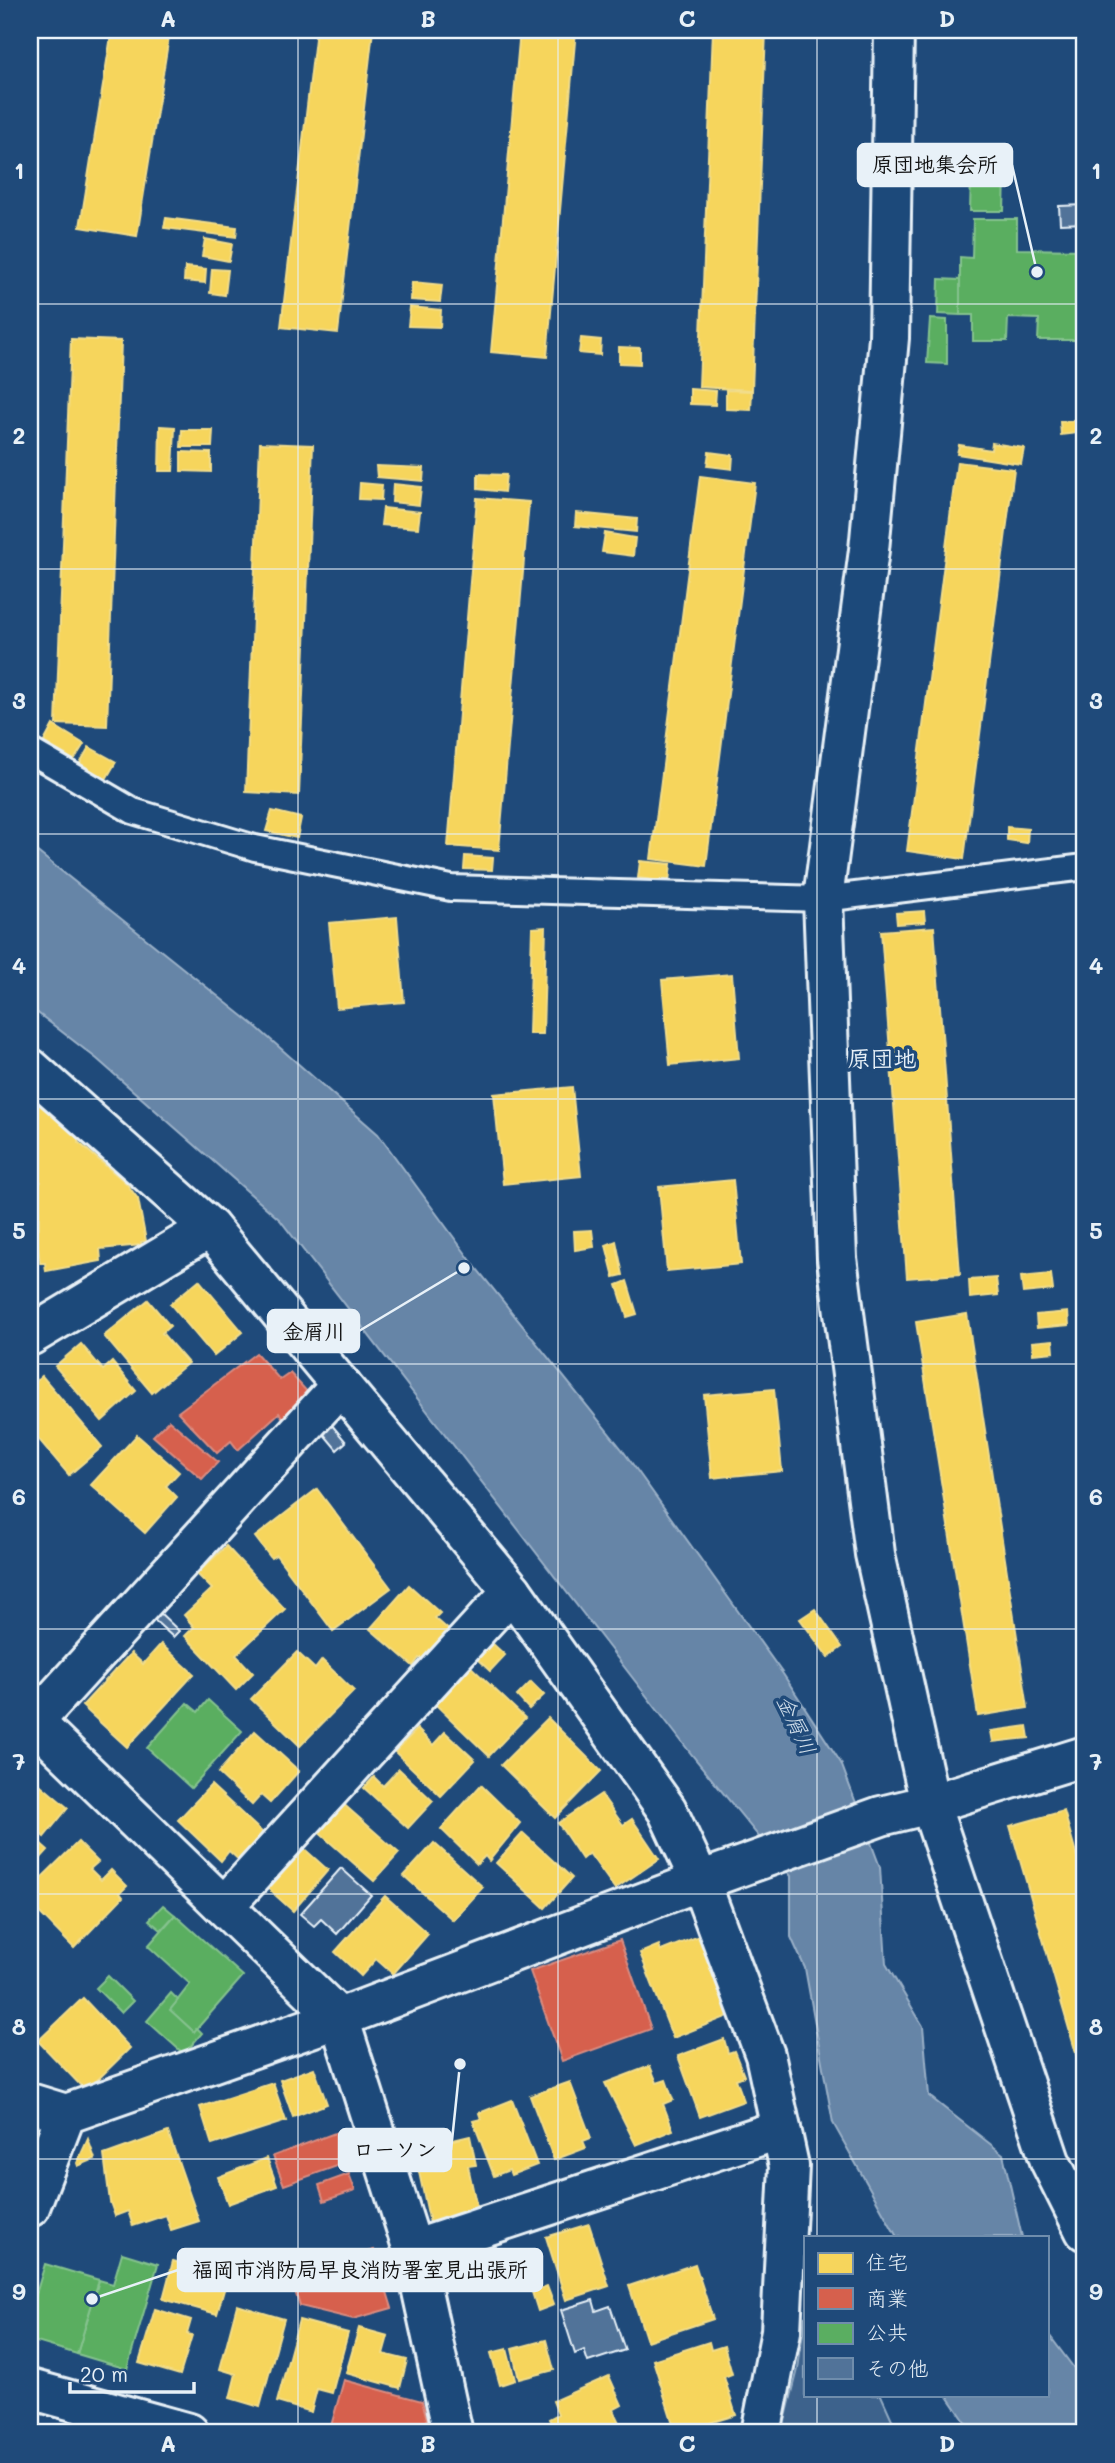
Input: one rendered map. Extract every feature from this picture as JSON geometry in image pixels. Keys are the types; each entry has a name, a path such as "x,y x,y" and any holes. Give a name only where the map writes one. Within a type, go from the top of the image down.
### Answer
{"street":[{"path":"894,30 889,338 869,550 823,899 837,1258 875,1554 930,1804 1050,2161 1085,2231"},
{"path":"30,1068 209,1228 512,1591 667,1810 700,1881 765,2055 789,2166 781,2331 761,2433"},
{"path":"30,1336 209,1228"},
{"path":"341,1385 31,1722 339,2018 413,2250 453,2433"},
{"path":"224,1906 512,1591"},
{"path":"30,2103 66,2114 339,2018 700,1881 881,1816 930,1804 1085,1756"},
{"path":"30,2207 66,2114"},
{"path":"413,2250 781,2129"},
{"path":"30,2389 189,2433"}],"lane":[{"path":"30,751 133,811 255,848 451,888 823,899 1085,867"}],"shaded area":[{"path":"804,2324 804,2396 881,2396 898,2433 782,2433 798,2369"}],"water":[{"path":"30,846 254,1025 378,1134 477,1269 621,1448 783,1674 841,1763 880,1867 886,1964 923,2026 929,2096 1003,2154 1022,2236 896,2236 833,2123 805,1968 791,1937 791,1876 692,1755 280,1220 97,1059 30,1007"},
{"path":"1048,2333 1085,2383 1085,2433 973,2433 948,2396 1048,2396"}],"building: 住宅":[{"path":"112,30 170,30 137,236 80,227"},
{"path":"316,30 373,30 338,333 281,327"},
{"path":"520,30 576,30 547,357 491,352"},
{"path":"713,30 766,30 752,390 699,387"},
{"path":"166,218 237,227 236,237 164,228"},
{"path":"205,239 232,244 229,261 202,256"},
{"path":"185,267 206,269 205,283 184,281"},
{"path":"212,269 228,270 225,295 210,293"},
{"path":"412,282 442,285 440,302 411,300"},
{"path":"410,307 441,310 440,327 408,326"},
{"path":"581,338 601,340 600,355 579,353"},
{"path":"71,339 121,341 107,726 56,724"},
{"path":"619,347 640,348 640,364 619,363"},
{"path":"690,389 716,391 715,405 690,404"},
{"path":"726,390 752,391 751,410 726,409"},
{"path":"1085,420 1085,432 1061,435 1060,422"},
{"path":"160,426 175,427 173,471 159,471"},
{"path":"182,430 213,430 212,447 181,447"},
{"path":"260,443 313,445 299,795 246,792"},
{"path":"992,443 1024,448 1021,464 957,454 959,445 991,450"},
{"path":"181,452 211,453 211,472 181,471"},
{"path":"709,452 733,455 732,469 707,466"},
{"path":"957,462 1014,469 964,859 907,851"},
{"path":"376,466 424,468 423,481 377,477"},
{"path":"478,474 506,475 504,492 478,489"},
{"path":"700,476 755,483 706,866 651,859"},
{"path":"1085,479 1085,508 1082,508"},
{"path":"360,483 382,485 381,500 359,499"},
{"path":"393,484 421,487 419,505 392,502"},
{"path":"477,498 529,502 499,850 448,846"},
{"path":"383,508 420,512 418,528 381,525"},
{"path":"576,513 637,519 636,532 575,526"},
{"path":"605,533 635,538 633,556 602,552"},
{"path":"53,725 84,744 74,760 44,742"},
{"path":"89,747 116,762 106,779 80,763"},
{"path":"272,811 301,818 297,838 266,831"},
{"path":"1007,827 1028,829 1027,843 1007,840"},
{"path":"465,856 493,858 492,870 464,869"},
{"path":"640,861 671,864 669,882 638,878"},
{"path":"924,911 925,922 897,924 896,913"},
{"path":"397,917 404,1002 337,1008 329,923"},
{"path":"546,927 543,1034 529,1034 532,928"},
{"path":"934,927 960,1274 907,1278 881,931"},
{"path":"732,974 739,1058 670,1065 662,980"},
{"path":"572,1087 581,1176 503,1184 494,1094"},
{"path":"39,1105 80,1138 78,1142 126,1183 138,1199 146,1241 141,1242 141,1245 100,1249 101,1261 46,1271 45,1263 40,1263 36,1229 39,1228 39,1198 32,1193 41,1182 32,1175 30,1178 30,1106 35,1110"},
{"path":"733,1180 741,1264 667,1271 659,1187"},
{"path":"592,1230 594,1247 575,1250 574,1231"},
{"path":"616,1241 623,1275 614,1277 606,1245"},
{"path":"1051,1274 1053,1290 1023,1293 1021,1277"},
{"path":"996,1278 998,1295 970,1298 969,1280"},
{"path":"199,1280 243,1332 214,1356 170,1304"},
{"path":"627,1281 637,1314 627,1317 617,1285"},
{"path":"148,1300 170,1326 162,1333 188,1363 152,1393 104,1336"},
{"path":"1068,1312 1069,1325 1037,1328 1036,1315"},
{"path":"967,1314 1028,1708 978,1716 916,1322"},
{"path":"1053,1340 1054,1352 1033,1354 1032,1342"},
{"path":"81,1344 103,1370 112,1362 136,1391 102,1421 55,1366"},
{"path":"42,1376 102,1447 69,1475 30,1429 30,1387"},
{"path":"774,1389 782,1471 712,1478 704,1395"},
{"path":"137,1435 179,1472 166,1486 177,1497 145,1533 91,1485"},
{"path":"317,1489 391,1588 333,1631 276,1555 271,1558 255,1537"},
{"path":"226,1546 285,1609 236,1655 253,1673 236,1690 185,1636 194,1627 184,1615 212,1589 197,1574"},
{"path":"409,1585 440,1613 435,1618 451,1632 425,1662 419,1658 413,1666 370,1629"},
{"path":"815,1609 842,1647 828,1657 800,1619"},
{"path":"492,1643 505,1655 490,1671 476,1658"},
{"path":"161,1644 194,1674 127,1747 82,1706 131,1653 143,1664"},
{"path":"297,1652 315,1669 322,1660 354,1691 300,1746 251,1699"},
{"path":"469,1665 525,1718 489,1756 433,1702"},
{"path":"531,1682 544,1695 529,1709 517,1696"},
{"path":"548,1718 601,1771 555,1818 501,1765"},
{"path":"1027,1726 1029,1738 993,1742 991,1731"},
{"path":"417,1729 433,1745 445,1732 475,1760 441,1796 395,1752"},
{"path":"255,1731 299,1771 270,1803 261,1795 252,1805 218,1773"},
{"path":"399,1769 433,1801 408,1828 364,1788 374,1777 383,1786"},
{"path":"30,1776 68,1808 44,1837 30,1825"},
{"path":"211,1785 264,1834 240,1861 229,1851 221,1861 178,1820"},
{"path":"481,1785 520,1823 489,1861 485,1856 477,1864 441,1829"},
{"path":"601,1794 623,1825 632,1819 659,1859 615,1889 589,1853 582,1859 558,1823"},
{"path":"341,1802 399,1853 374,1881 316,1830"},
{"path":"1064,1811 1085,1885 1085,2084 1010,1826"},
{"path":"523,1833 572,1878 545,1908 496,1863"},
{"path":"30,1834 48,1850 30,1870"},
{"path":"78,1842 98,1862 90,1869 101,1880 111,1870 127,1886 120,1893 123,1897 74,1948 30,1903 30,1889"},
{"path":"434,1843 483,1887 453,1920 404,1876"},
{"path":"300,1845 328,1870 293,1911 265,1886"},
{"path":"385,1896 428,1934 393,1974 376,1959 361,1976 335,1952"},
{"path":"699,1936 731,2015 673,2038 640,1953 659,1945 661,1951"},
{"path":"83,1998 130,2048 86,2091 38,2041"},
{"path":"724,2039 728,2053 734,2051 744,2076 736,2079 744,2101 700,2117 678,2056"},
{"path":"650,2066 657,2083 666,2080 673,2100 663,2104 673,2130 636,2145 605,2083"},
{"path":"314,2068 327,2104 293,2117 280,2080"},
{"path":"570,2082 591,2138 583,2141 586,2148 554,2160 530,2096"},
{"path":"273,2083 286,2121 212,2145 200,2107"},
{"path":"512,2100 537,2165 511,2175 509,2170 494,2176 473,2121 481,2119 479,2113"},
{"path":"447,2128 449,2141 470,2136 476,2165 468,2166 478,2213 430,2223 411,2135"},
{"path":"168,2132 199,2221 171,2230 166,2215 133,2226 128,2211 115,2216 110,2202 104,2155"},
{"path":"88,2139 95,2159 78,2166 77,2163"},
{"path":"267,2158 277,2186 228,2204 218,2177"},
{"path":"589,2224 609,2286 566,2300 546,2237"},
{"path":"173,2261 228,2276 217,2314 163,2299"},
{"path":"695,2264 713,2319 647,2341 629,2286"},
{"path":"547,2286 554,2305 538,2311 532,2292"},
{"path":"237,2305 284,2319 260,2407 230,2398 236,2374 220,2369"},
{"path":"155,2309 191,2320 187,2334 192,2335 180,2375 139,2363"},
{"path":"299,2320 348,2333 332,2393 317,2389 311,2412 277,2402"},
{"path":"359,2328 388,2336 383,2354 407,2360 400,2388 346,2373"},
{"path":"546,2340 554,2370 519,2379 512,2349"},
{"path":"709,2342 711,2350 724,2346 732,2374 724,2377 736,2415 676,2433 653,2360"},
{"path":"507,2349 515,2380 500,2385 491,2353"},
{"path":"609,2376 622,2405 613,2410 624,2433 568,2433 567,2429 556,2433 549,2419 558,2414 553,2401"}],"building: 商業":[{"path":"256,1353 280,1380 290,1373 310,1395 283,1418 279,1413 238,1450 231,1441 217,1453 178,1412"},
{"path":"169,1420 218,1462 202,1479 153,1436"},
{"path":"620,1940 651,2029 562,2061 530,1971"},
{"path":"343,2130 354,2160 284,2185 273,2156"},
{"path":"349,2174 355,2190 324,2201 319,2185"},
{"path":"374,2250 392,2308 353,2319 300,2306 296,2294 316,2287 310,2269"},
{"path":"344,2380 422,2401 431,2433 329,2433"}],"building: 公共":[{"path":"971,175 1005,176 1004,211 970,211"},
{"path":"973,219 1017,219 1017,249 1085,250 1085,353 1084,340 1038,340 1039,319 1008,318 1007,341 973,341 973,315 960,315 960,257 972,258"},
{"path":"939,279 960,280 960,315 938,314"},
{"path":"930,319 947,320 947,364 927,363"},
{"path":"208,1700 242,1731 191,1788 147,1748 187,1703 198,1712"},
{"path":"163,1905 175,1915 161,1930 149,1920"},
{"path":"175,1915 243,1976 194,2032 170,2010 190,1984 148,1946"},
{"path":"108,1976 133,2001 121,2013 96,1988"},
{"path":"171,1993 178,2000 170,2010 194,2032 197,2028 202,2033 184,2054 147,2021"},
{"path":"122,2253 158,2264 127,2369 77,2354 99,2280 113,2284"},
{"path":"45,2264 99,2280 77,2354 30,2340 30,2314"}],"building: その他":[{"path":"1085,205 1085,223 1060,224 1059,206"},
{"path":"331,1424 346,1442 337,1450 322,1432"},
{"path":"158,1611 179,1631 173,1637 152,1618"},
{"path":"341,1868 371,1895 337,1934 321,1919 314,1926 300,1914"},
{"path":"593,2300 596,2311 610,2306 625,2350 588,2362 584,2350 575,2354 561,2310"}],"place":[{"name":"原団地集会所","path":"1037,272"},
{"name":"金屑川","path":"464,1268"},
{"name":"ローソン","path":"460,2064"},
{"name":"福岡市消防局早良消防署室見出張所","path":"92,2299"}],"district":[{"name":"原団地","path":"882,1059"}]}
